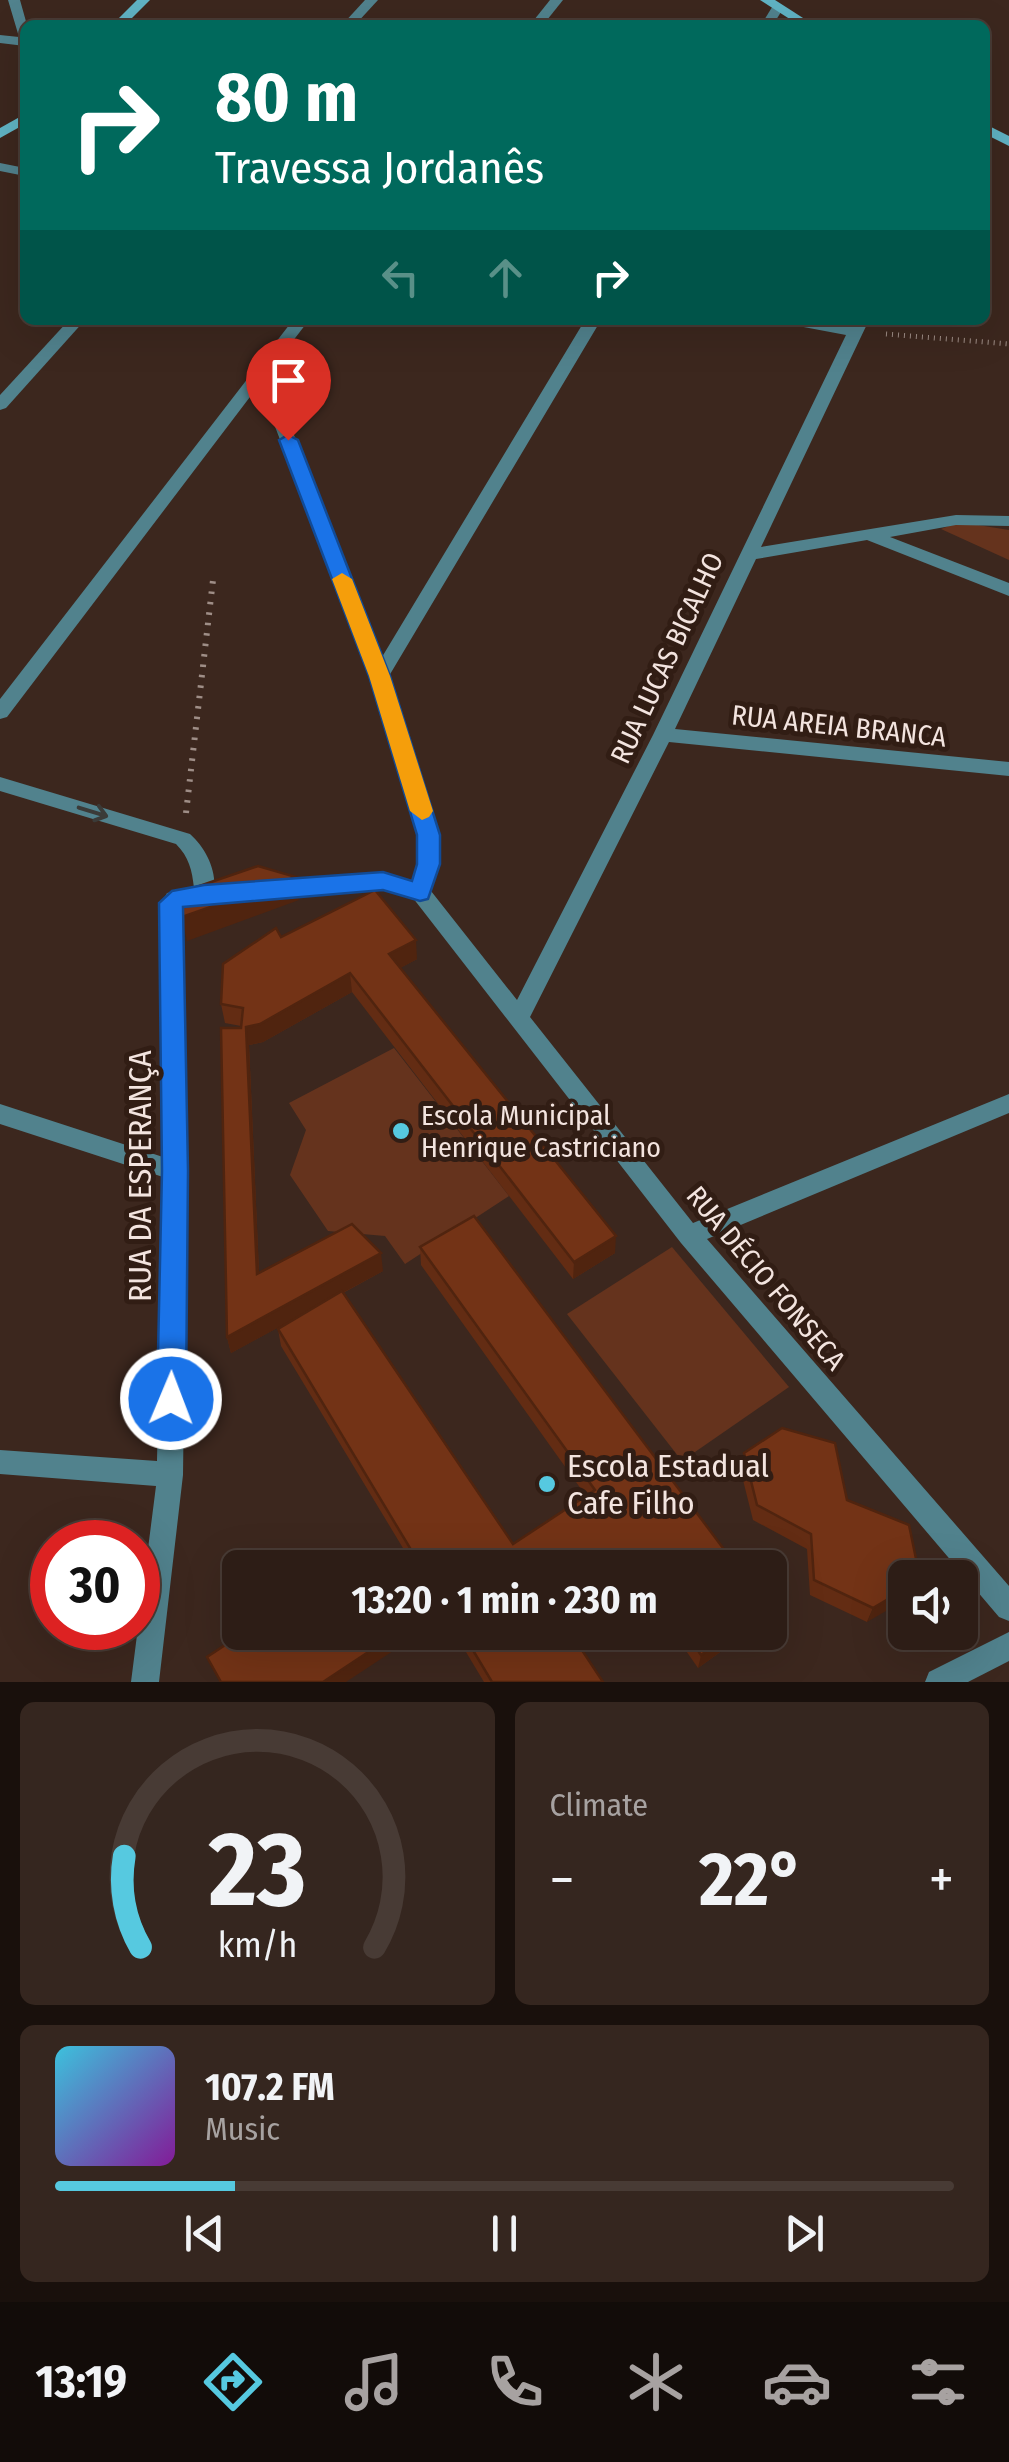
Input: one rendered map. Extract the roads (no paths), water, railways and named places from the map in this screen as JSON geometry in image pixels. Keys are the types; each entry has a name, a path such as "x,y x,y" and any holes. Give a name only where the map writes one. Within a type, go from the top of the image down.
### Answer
{"main road":[{"path":"123,20 142,1"},
{"path":"772,4 799,20"}],"street":[{"path":"353,20 372,0"},
{"path":"540,20 556,0"},
{"path":"0,404 71,325"},
{"path":"0,712 297,325"},
{"path":"380,676 590,325"},
{"name":"RUA LUCAS BICALHO","path":"519,1017 663,735 858,326"},
{"path":"0,784 183,839 195,849 224,893 383,881 420,892 428,864 429,835 380,676 262,373"},
{"path":"747,555 956,520 1009,521"},
{"path":"866,534 1009,590"},
{"name":"RUA AREIA BRANCA","path":"663,735 1009,769"},
{"name":"RUA DÉCIO FONSECA","path":"420,892 689,1236 1009,1607"},
{"name":"RUA DA ESPERANÇA","path":"144,1682 170,1475 175,1171 169,908 174,900 224,893"},
{"path":"689,1236 1009,1103"},
{"path":"0,1114 175,1171"},
{"path":"0,1462 170,1475"},
{"path":"939,1682 1009,1646"}],"place":[{"name":"Escola Municipal Henrique Castriciano","path":"401,1131"},
{"name":"Escola Estadual Cafe Filho","path":"547,1484"}]}
